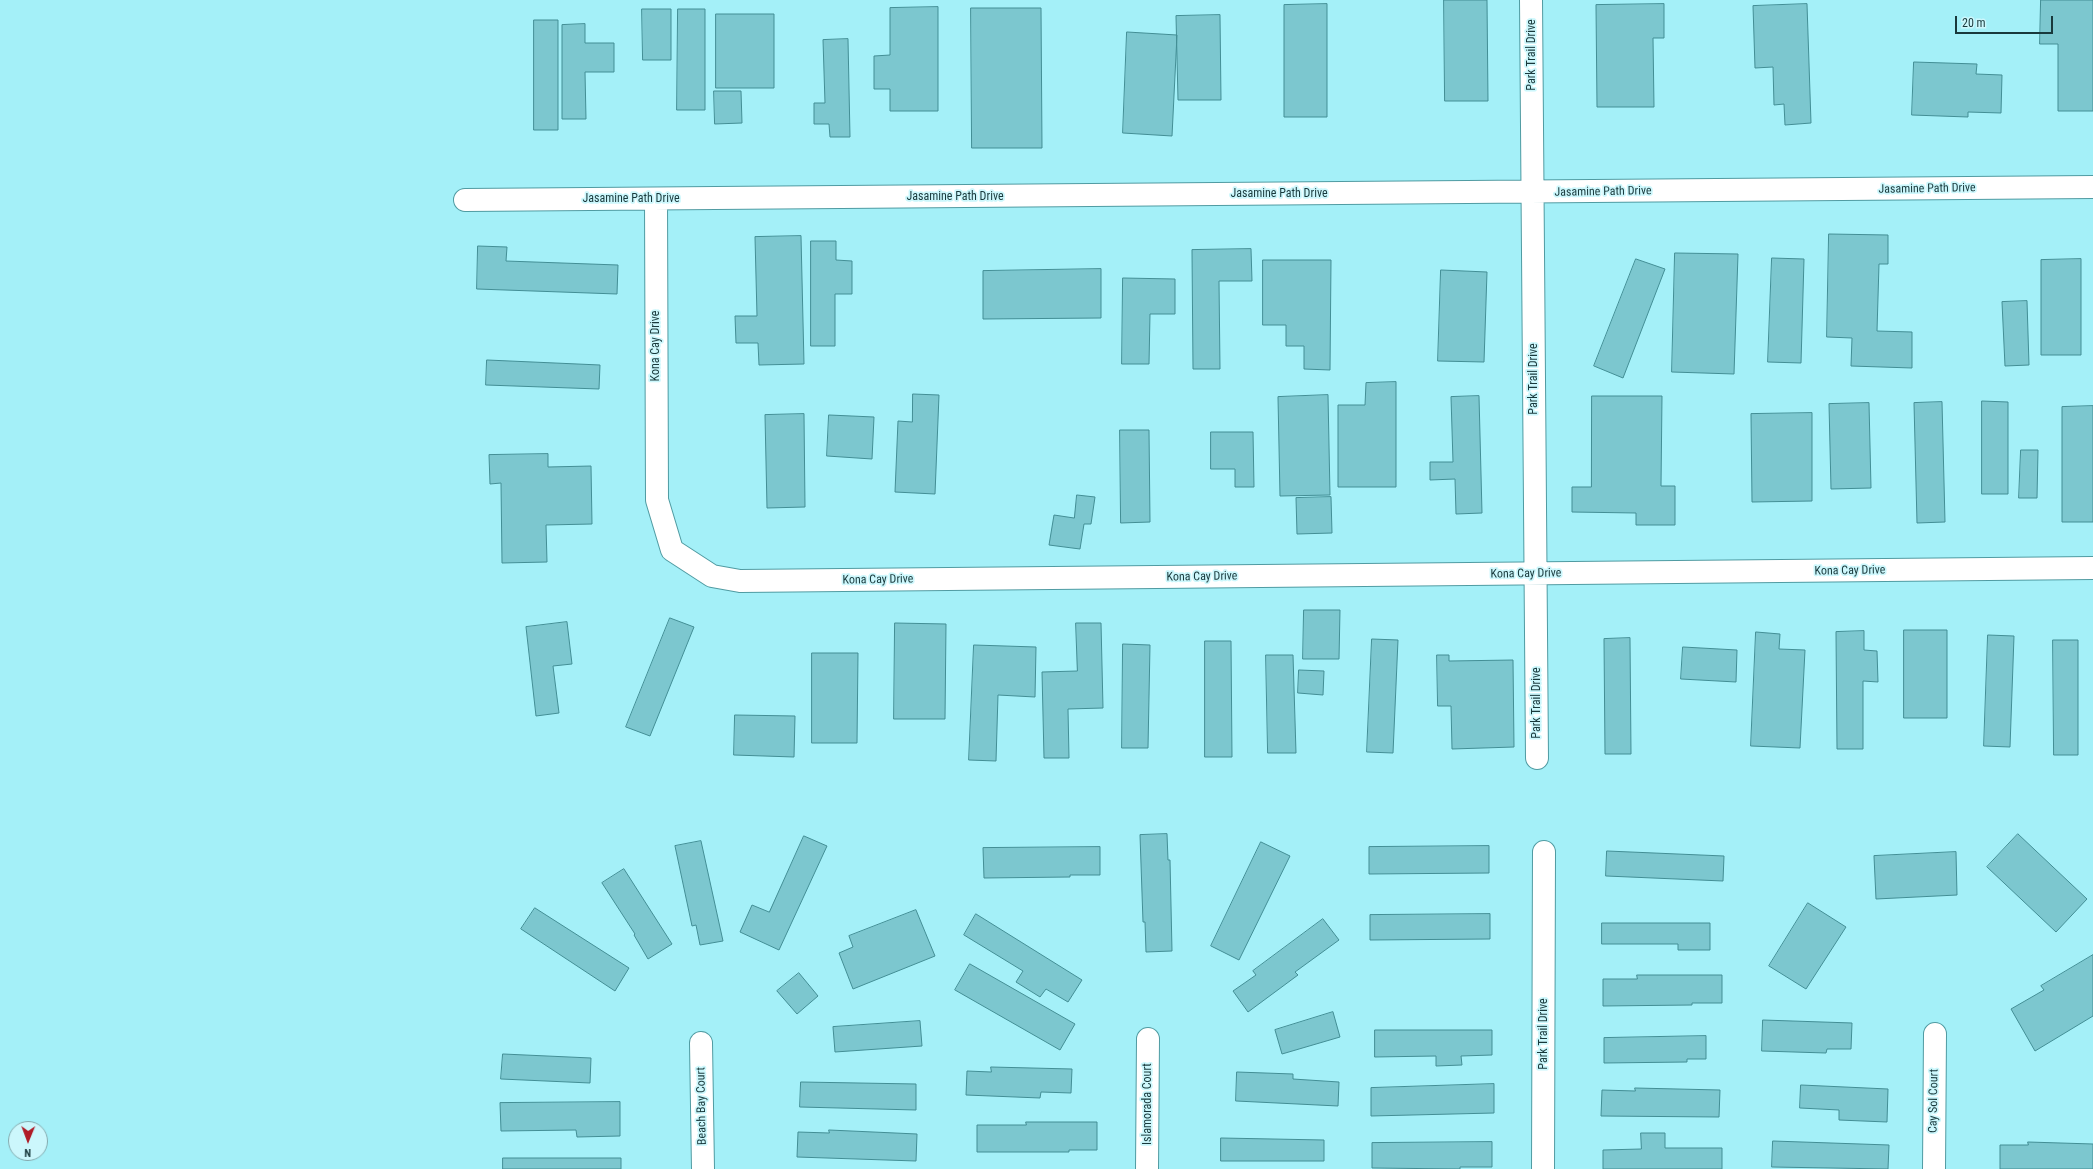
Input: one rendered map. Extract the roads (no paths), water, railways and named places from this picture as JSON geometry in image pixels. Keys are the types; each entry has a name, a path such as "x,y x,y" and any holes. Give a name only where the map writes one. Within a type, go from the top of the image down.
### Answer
{"street":[{"name":"Park Trail Drive","path":"1531,0 1537,758"},
{"name":"Jasamine Path Drive","path":"466,200 2093,187"},
{"name":"Kona Cay Drive","path":"656,199 657,500 672,550 712,576 748,581 2093,568"},
{"name":"Park Trail Drive","path":"1543,1169 1544,852"},
{"name":"Cay Sol Court","path":"1934,1169 1935,1034"},
{"name":"Islamorada Court","path":"1147,1169 1148,1039"},
{"name":"Beach Bay Court","path":"701,1043 703,1169"}]}
